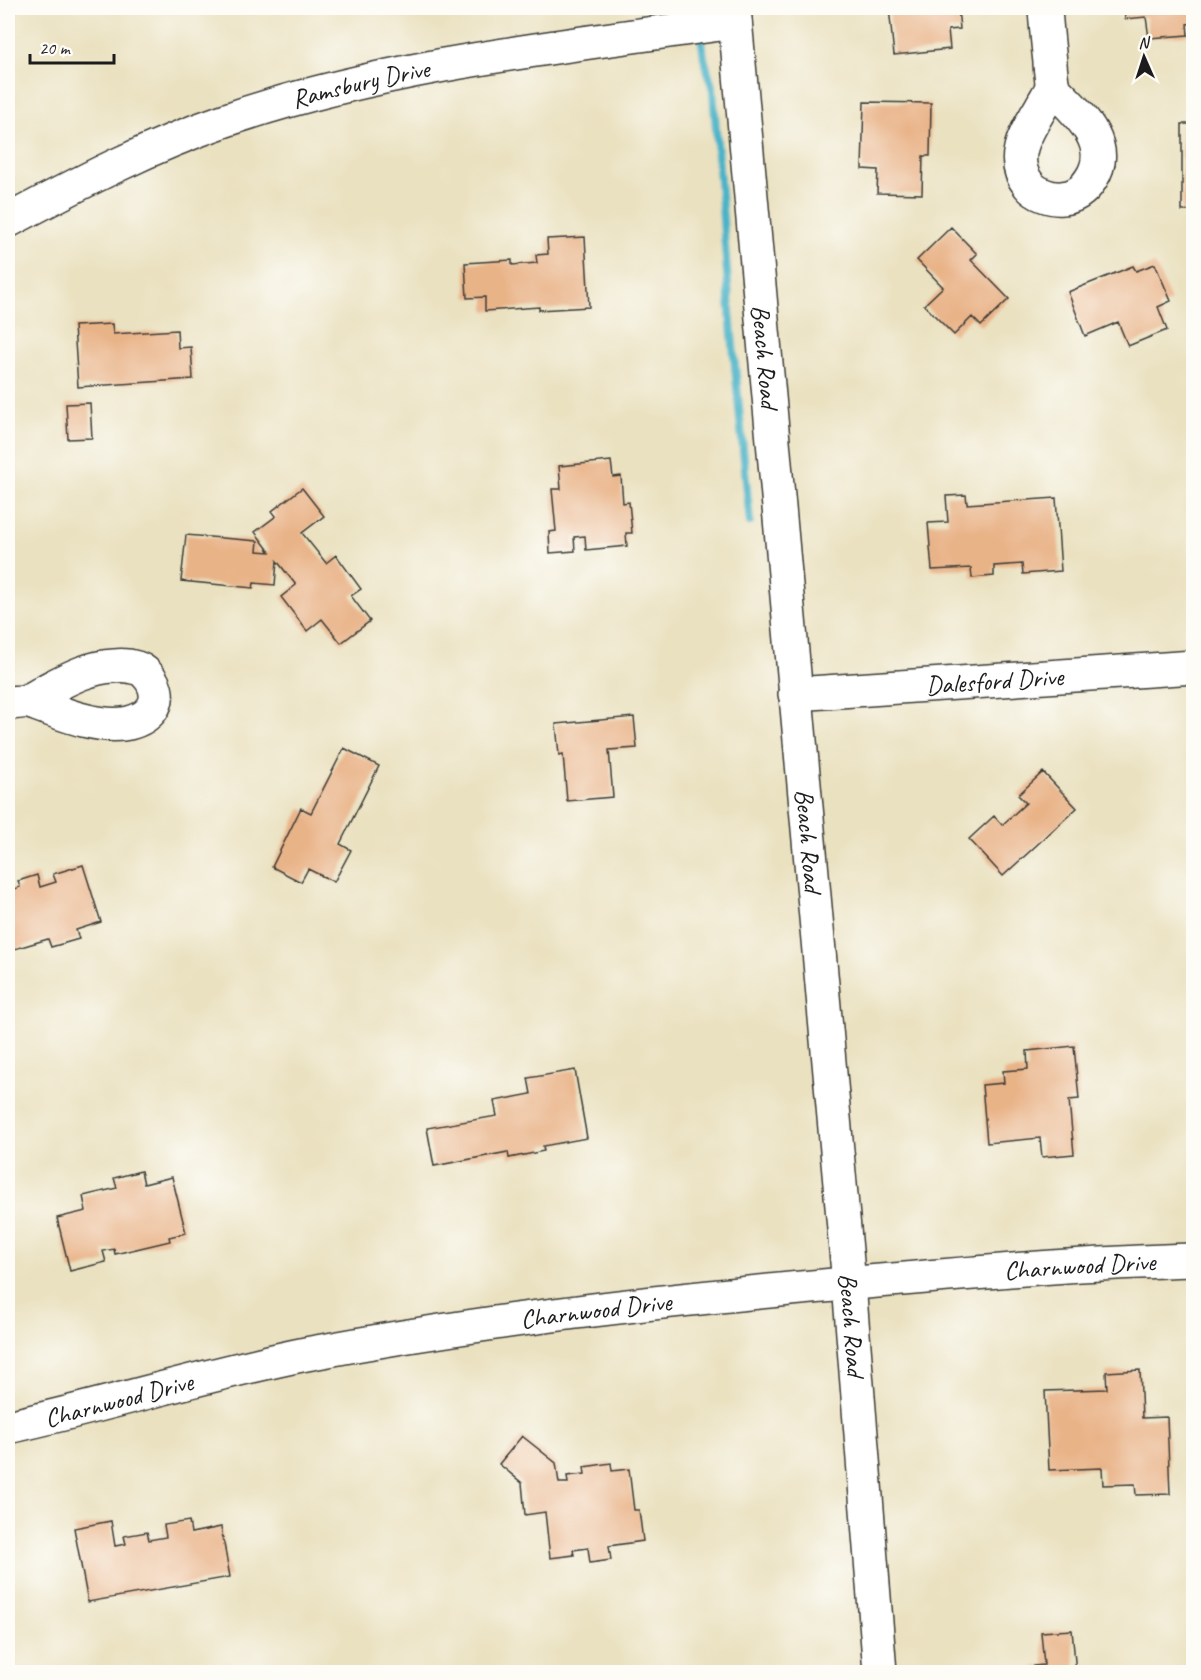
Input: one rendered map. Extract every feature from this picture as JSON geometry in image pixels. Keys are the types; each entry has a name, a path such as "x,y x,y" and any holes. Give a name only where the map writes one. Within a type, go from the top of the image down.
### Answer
{"street":[{"path":"1045,8 1052,87"},
{"name":"Ramsbury Drive","path":"8,221 130,158 180,137 226,120 334,88 735,15"},
{"name":"Beach Road","path":"735,15 849,1284 880,1672"},
{"name":"Dalesford Drive","path":"795,694 1194,667"},
{"name":"Charnwood Drive","path":"8,1427 246,1367 305,1354 432,1332 648,1304 849,1284 1030,1268 1194,1260"}],"building":[{"path":"889,8 958,8 960,29 948,30 950,49 894,55"},
{"path":"1124,8 1194,8 1194,23 1187,24 1188,35 1149,38 1146,17 1125,19"},
{"path":"864,102 931,103 930,156 923,156 922,194 877,193 878,170 862,169"},
{"path":"1182,124 1194,124 1194,211 1182,211"},
{"path":"951,227 977,254 971,260 1009,299 981,326 972,317 954,335 924,305 943,287 917,260"},
{"path":"585,237 589,307 539,310 539,307 485,311 485,297 467,298 465,263 512,260 512,265 537,263 536,255 548,254 547,239"},
{"path":"1155,264 1171,301 1158,307 1167,330 1128,346 1118,322 1085,336 1068,292 1133,266 1136,271"},
{"path":"112,324 113,334 177,330 178,348 191,347 193,379 78,387 74,326"},
{"path":"90,403 92,438 68,439 66,404"},
{"path":"611,461 613,477 621,476 623,503 629,502 632,533 626,533 627,546 586,550 585,536 574,537 575,551 550,553 549,532 556,531 552,489 561,489 559,466"},
{"path":"302,488 324,516 302,533 326,563 336,555 361,589 351,596 370,621 341,643 322,619 307,631 281,597 296,585 277,561 275,585 254,583 253,588 181,581 186,535 258,541 257,551 270,552 255,532 276,516 272,511"},
{"path":"966,495 967,504 1056,498 1061,571 1023,574 1022,564 994,566 994,576 972,578 971,568 932,570 928,523 948,522 946,496"},
{"path":"634,717 637,748 609,750 613,797 567,801 563,754 559,755 556,724"},
{"path":"344,748 379,766 340,844 351,850 334,882 308,869 301,882 272,867 301,808 311,813"},
{"path":"1043,772 1077,808 1003,876 969,839 994,816 1002,825 1026,803 1018,795"},
{"path":"83,865 101,922 76,930 79,939 51,947 48,939 8,951 8,891 20,887 18,881 37,875 40,887 56,882 53,874"},
{"path":"1074,1046 1079,1099 1069,1100 1074,1154 1042,1157 1040,1138 987,1143 982,1085 1004,1083 1003,1071 1028,1069 1027,1051"},
{"path":"575,1070 587,1138 543,1146 544,1151 509,1158 508,1152 434,1166 427,1128 497,1116 494,1101 531,1094 528,1078"},
{"path":"141,1171 144,1184 172,1177 186,1233 169,1237 170,1241 115,1254 114,1249 103,1251 106,1262 70,1271 57,1218 86,1211 83,1196 117,1188 114,1178"},
{"path":"1140,1370 1142,1418 1167,1417 1170,1494 1136,1495 1135,1484 1103,1485 1102,1468 1049,1470 1045,1391 1107,1389 1106,1372"},
{"path":"522,1436 556,1463 559,1483 568,1483 567,1476 585,1474 584,1467 611,1463 612,1471 629,1469 634,1510 639,1510 643,1541 609,1546 611,1560 590,1563 588,1548 573,1550 574,1555 550,1558 545,1512 525,1515 522,1483 499,1464"},
{"path":"111,1521 115,1546 126,1544 124,1536 147,1532 149,1540 166,1537 164,1525 189,1521 191,1533 221,1527 230,1577 88,1602 74,1528"},
{"path":"1072,1630 1076,1672 1035,1672 1034,1666 1044,1665 1041,1632"}],"waterway":[{"path":"701,34 704,58 713,90 731,324 750,522"}]}
